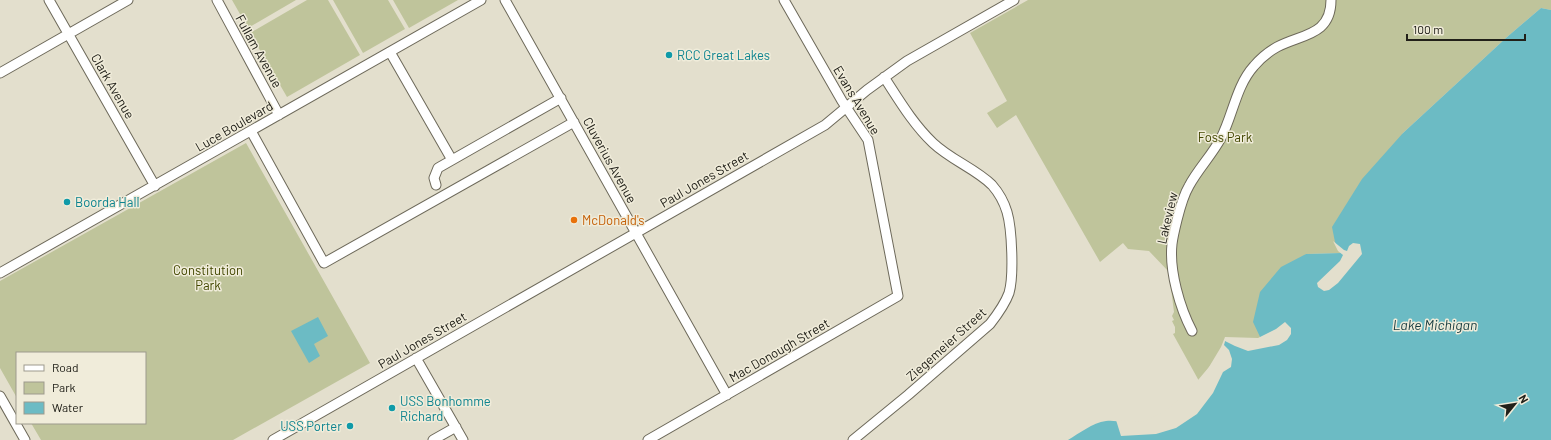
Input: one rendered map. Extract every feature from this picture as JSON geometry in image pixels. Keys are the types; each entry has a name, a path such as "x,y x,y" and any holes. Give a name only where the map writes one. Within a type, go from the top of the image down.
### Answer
{"street":[{"name":"Clark Avenue","path":"49,0 155,186"},
{"path":"0,73 128,0"},
{"name":"Fullam Avenue","path":"217,0 280,115"},
{"name":"Luce Boulevard","path":"0,273 481,0"},
{"name":"Cluverius Avenue","path":"505,0 727,395"},
{"name":"Evans Avenue","path":"784,0 846,108 868,140 893,269"},
{"name":"Paul Jones Street","path":"273,440 825,124 867,90 907,61 1014,0"},
{"name":"Lakeview","path":"1192,332 1177,296 1173,268 1172,245 1180,206 1188,187 1221,139 1245,79 1253,67 1264,56 1277,47 1309,35 1323,25 1328,18 1331,0"},
{"path":"390,52 452,160"},
{"name":"Ziegemeier Street","path":"853,440 908,396 990,324 996,317 1009,294 1013,271 1008,214 1003,201 996,190 982,177 946,154 934,144 917,126 884,77"},
{"path":"436,185 434,178 435,171 438,168 561,98"},
{"path":"251,131 324,263 574,122"},
{"name":"Mac Donough Street","path":"648,440 898,296 893,269"},
{"path":"416,358 463,440"},
{"path":"0,396 25,440"},
{"path":"433,440 456,427"}],"green space":[{"path":"232,0 296,0 248,28"},
{"path":"307,0 328,0 360,55 287,97 250,33"},
{"path":"333,0 388,0 405,29 363,53"},
{"path":"393,0 458,0 409,28"},
{"name":"Foss Park","path":"1028,0 1551,0 1551,10 1541,8 1507,37 1403,133 1341,253 1306,254 1261,340 1223,348 1199,381 1173,334 1175,333 1175,327 1172,321 1174,320 1172,316 1174,312 1169,272 1149,251 1128,249 1123,243 1100,262 1016,115 997,128 987,113 1007,101 970,33"},
{"name":"Constitution Park","path":"246,143 370,363 233,440 41,440 32,424 146,424 146,352 16,352 16,396 0,368 0,281"}],"water":[{"name":"Lake Michigan","path":"1541,8 1551,10 1551,440 1068,440 1101,422 1115,421 1140,424 1156,418 1169,410 1193,388 1214,362 1226,339 1261,339 1253,322 1260,292 1281,267 1306,254 1341,253 1335,242 1332,227 1362,179 1403,133 1507,37"},
{"path":"318,317 328,336 314,344 320,356 309,363 291,331"}],"pier":[{"path":"1333,241 1347,251 1349,246 1353,243 1360,244 1362,254 1338,283 1329,290 1324,291 1318,287 1317,283 1340,261 1343,255 1338,251"},
{"path":"1285,322 1291,328 1291,334 1287,340 1279,345 1248,351 1225,341 1224,345 1229,350 1232,359 1231,367 1223,372 1213,393 1197,414 1176,428 1156,434 1121,436 1116,420 1144,422 1168,409 1193,386 1209,367 1225,337 1258,338 1276,329"}],"place":[{"name":"RCC Great Lakes","path":"669,55"},
{"name":"Boorda Hall","path":"67,202"},
{"name":"McDonald's","path":"574,220"},
{"name":"USS Bonhomme Richard","path":"392,408"},
{"name":"USS Porter","path":"350,426"}]}
